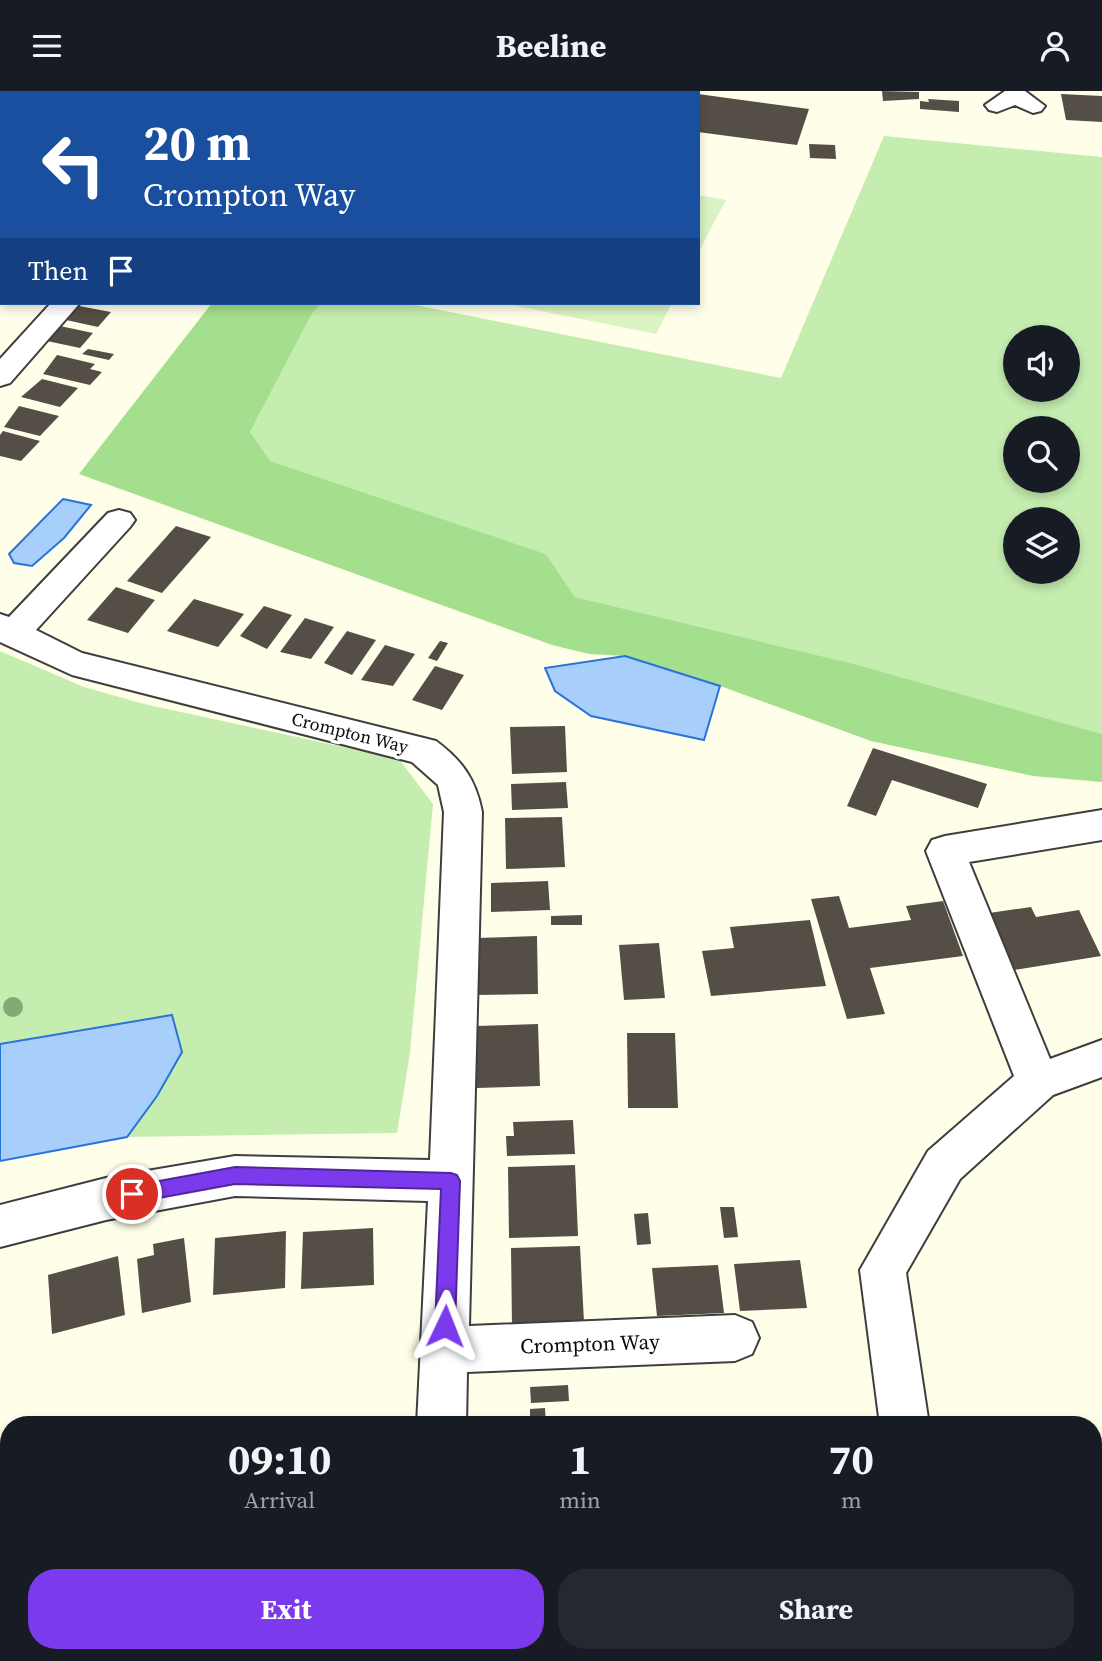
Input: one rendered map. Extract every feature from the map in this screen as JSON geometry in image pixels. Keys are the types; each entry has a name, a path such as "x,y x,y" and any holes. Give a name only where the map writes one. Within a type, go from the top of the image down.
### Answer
{"street":[{"path":"0,377 64,305"},
{"name":"Crompton Way","path":"120,520 6,630 72,663 423,751 448,767 459,787 463,812 441,1416"},
{"path":"1038,1082 946,851 1102,825"},
{"path":"904,1416 883,1270 944,1164 1038,1082 1102,1058"},
{"path":"0,1226 106,1199 235,1175 451,1181"},
{"name":"Crompton Way","path":"444,1350 735,1338"}],"green space":[{"path":"884,136 1102,157 1102,734 841,661 575,597 546,554 269,461 250,432 312,312 320,305 415,305 781,378"},
{"path":"700,195 726,200 700,249"},
{"path":"210,305 320,305 312,313 250,432 270,461 546,554 575,597 850,663 1102,734 1102,782 1033,776 871,741 720,686 625,656 589,654 552,645 79,474"},
{"path":"512,305 671,305 656,334"},
{"path":"0,651 84,687 144,704 399,759 433,804 410,1053 397,1133 127,1137 157,1096 171,1015 0,1044"}],"water":[{"path":"63,499 91,505 64,538 32,566 14,563 9,554"},
{"path":"625,656 720,686 704,740 591,716 555,691 545,668"},
{"path":"172,1015 182,1052 157,1096 127,1137 0,1161 0,1044"}],"building":[{"path":"882,91 919,92 919,99 883,101"},
{"path":"700,94 809,109 797,145 700,132"},
{"path":"1061,94 1102,96 1102,122 1066,120"},
{"path":"928,99 959,101 959,112 920,109 920,101 929,102"},
{"path":"809,144 835,145 836,159 810,158"},
{"path":"79,306 111,312 98,327 66,320"},
{"path":"60,326 93,333 80,348 47,341"},
{"path":"88,349 114,354 109,360 82,354"},
{"path":"57,355 95,364 90,369 102,372 90,385 43,374"},
{"path":"42,379 78,388 60,407 21,397"},
{"path":"19,406 59,416 40,436 4,427"},
{"path":"3,431 40,441 21,461 0,456 0,435"},
{"path":"176,526 211,537 162,593 127,581"},
{"path":"116,587 155,600 128,633 87,620"},
{"path":"194,599 244,614 218,647 167,631"},
{"path":"264,606 292,615 267,649 240,636"},
{"path":"305,618 334,627 311,659 280,652"},
{"path":"347,631 376,640 352,675 324,663"},
{"path":"440,641 448,643 437,661 428,658"},
{"path":"385,645 415,654 393,686 361,680"},
{"path":"435,666 464,675 442,710 412,700"},
{"path":"565,726 567,772 512,774 510,727"},
{"path":"873,748 987,784 978,808 892,780 876,816 847,806"},
{"path":"566,782 568,808 512,810 511,784"},
{"path":"562,817 565,867 506,869 505,818"},
{"path":"548,881 550,910 491,912 491,883"},
{"path":"839,896 849,928 911,920 906,906 943,901 963,956 870,968 885,1014 847,1019 811,899"},
{"path":"1031,907 1036,917 1079,910 1101,956 1014,970 989,913"},
{"path":"582,915 582,925 551,925 551,916"},
{"path":"810,920 826,986 711,996 702,951 734,948 730,927"},
{"path":"537,936 538,994 476,995 476,938"},
{"path":"659,943 665,998 624,1000 619,945"},
{"path":"538,1024 540,1086 476,1088 475,1026"},
{"path":"627,1033 675,1033 678,1108 628,1108"},
{"path":"573,1120 575,1154 507,1156 506,1136 514,1136 513,1122"},
{"path":"575,1165 578,1236 509,1238 508,1167"},
{"path":"720,1207 734,1207 738,1237 724,1238"},
{"path":"648,1213 651,1244 637,1245 634,1214"},
{"path":"373,1228 374,1285 301,1289 303,1232"},
{"path":"286,1231 285,1288 213,1295 215,1238"},
{"path":"184,1238 191,1302 142,1313 137,1259 154,1255 153,1244"},
{"path":"580,1246 584,1322 512,1325 511,1248"},
{"path":"118,1256 125,1315 52,1334 48,1275"},
{"path":"800,1260 807,1308 740,1311 734,1264"},
{"path":"718,1265 724,1313 657,1316 652,1268"},
{"path":"568,1385 569,1401 531,1403 530,1387"},
{"path":"545,1408 545,1416 530,1416 530,1409"}],"route":[{"path":"132,1194 235,1175 451,1181 445,1326"}]}
